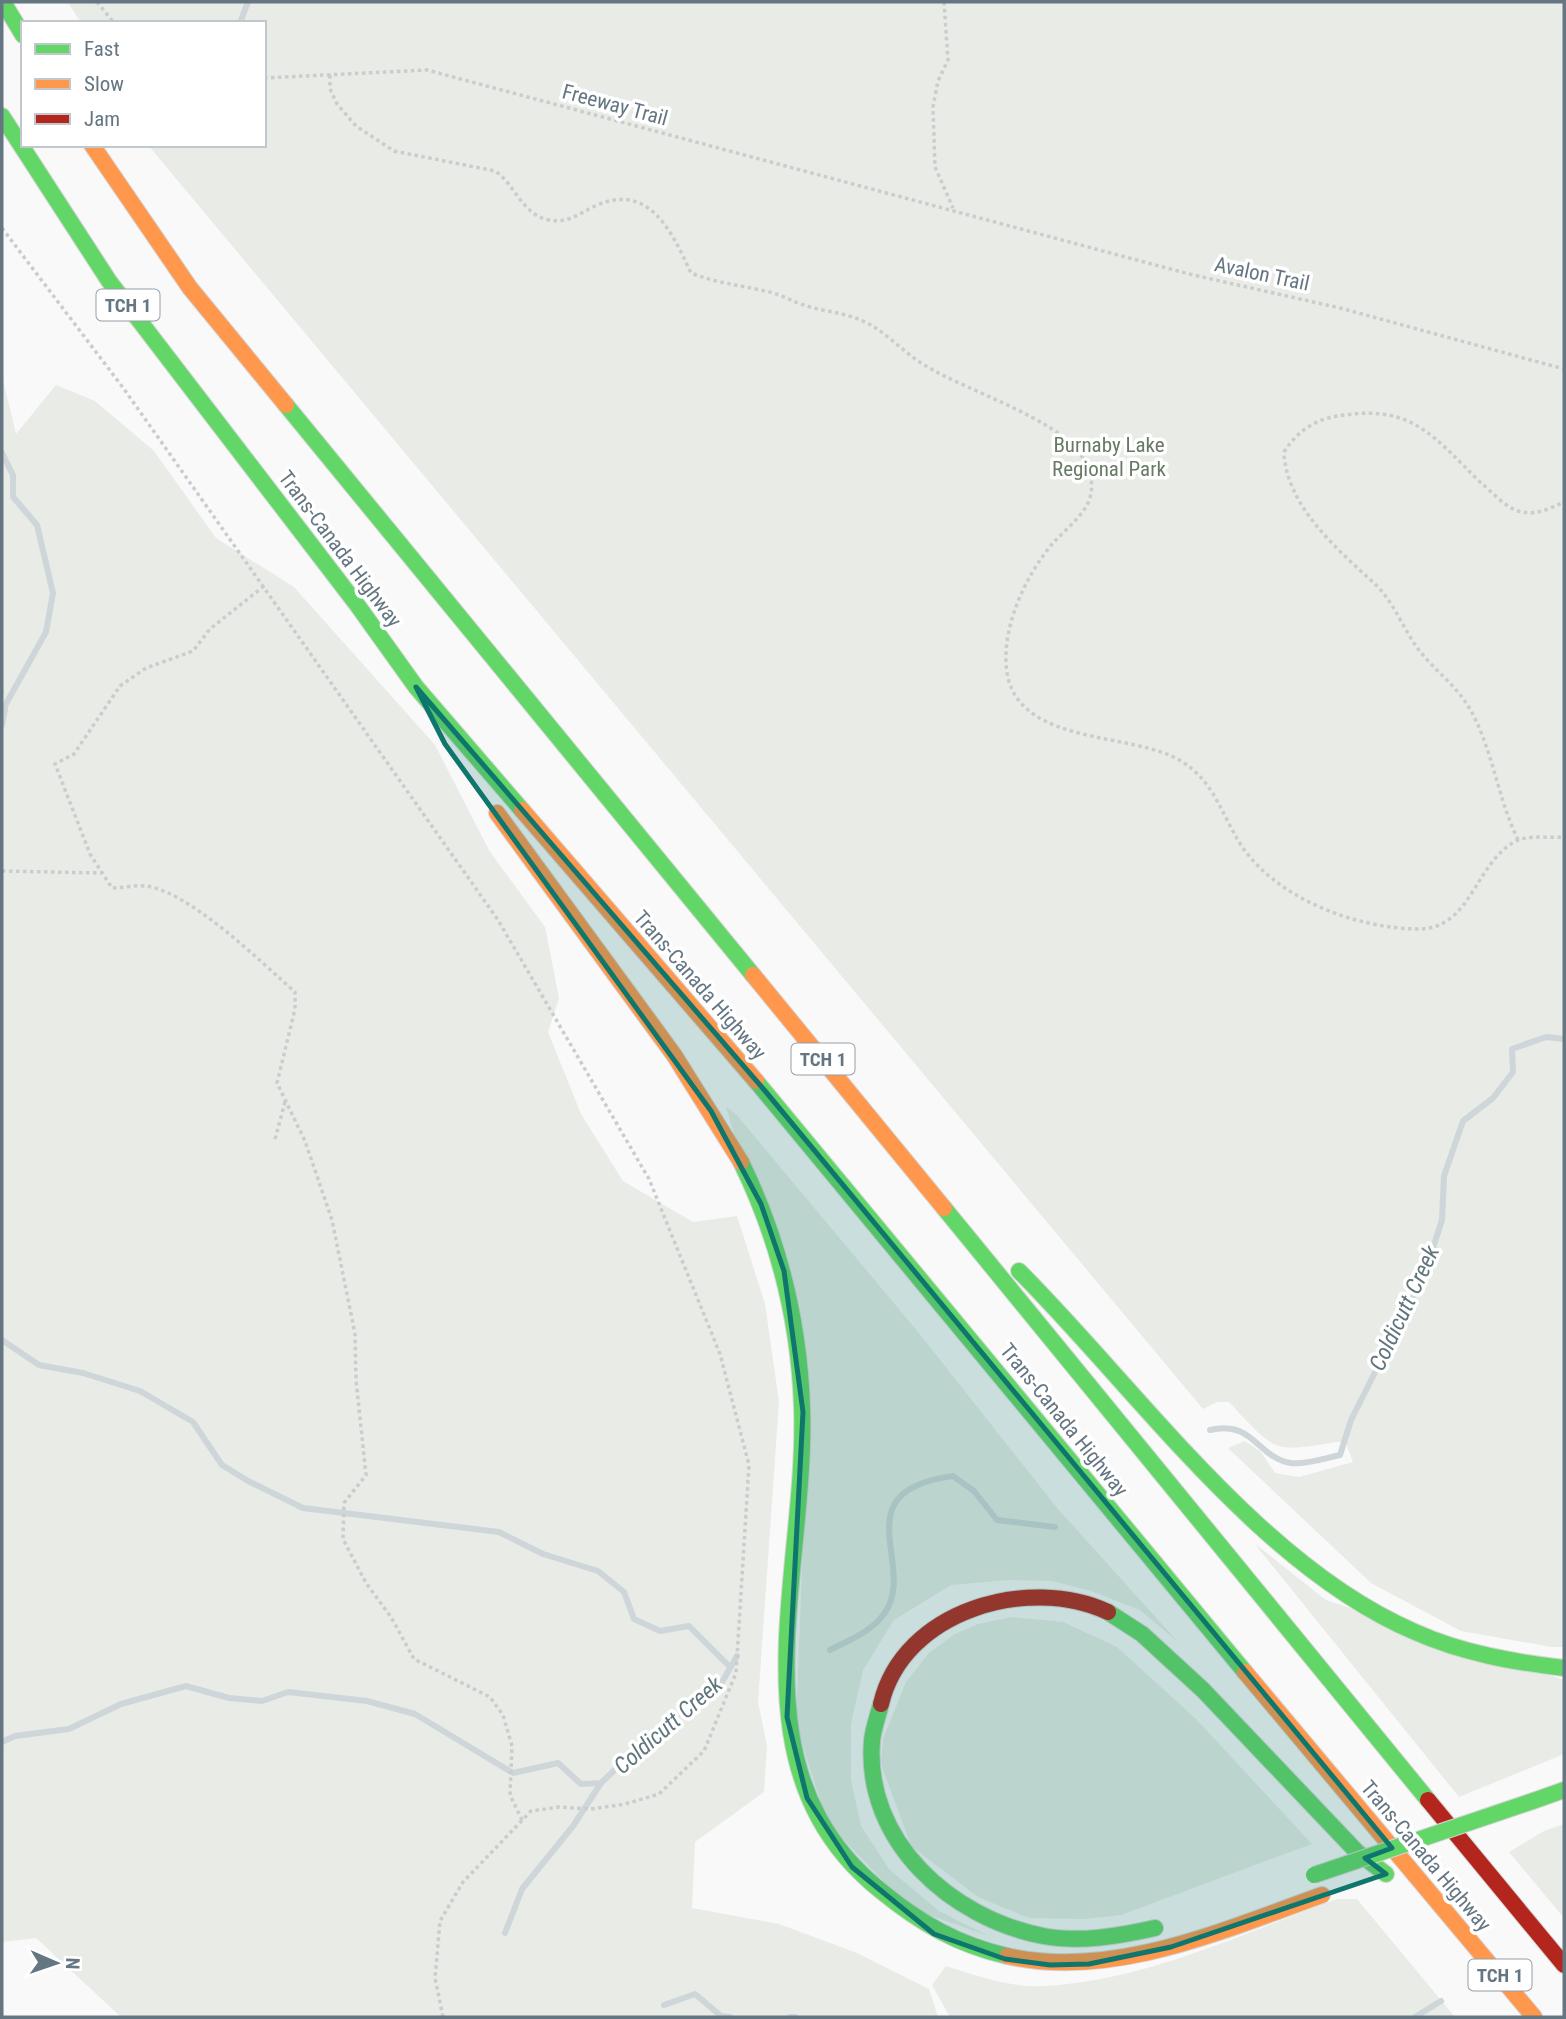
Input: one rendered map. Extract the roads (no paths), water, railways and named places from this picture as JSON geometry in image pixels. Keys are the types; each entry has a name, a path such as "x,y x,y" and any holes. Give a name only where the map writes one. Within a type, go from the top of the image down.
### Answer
{"highway":[{"path":"2,2 21,31"},
{"name":"Trans-Canada Highway","path":"2,116 21,145"},
{"name":"Trans-Canada Highway","path":"22,147 109,281 350,595 415,687 766,1093 1534,2017"},
{"name":"Trans-Canada Highway","path":"93,147 190,288 1564,1965"},
{"path":"415,687 445,744 462,766"},
{"path":"487,800 662,1039 711,1111 761,1204 784,1271 798,1346 803,1412 800,1489 787,1645 787,1717 796,1766 807,1798 827,1836 852,1867 884,1899 934,1934 1005,1959 1050,1965 1088,1964 1171,1947 1328,1893"},
{"path":"932,1191 1062,1311 1247,1511 1325,1580 1398,1624 1422,1633 1513,1661 1564,1668"},
{"path":"1176,1922 1109,1936 1044,1936 1011,1927 956,1902 910,1862 882,1816 874,1787 871,1748 877,1713 886,1689 908,1652 949,1619 999,1601 1047,1597 1098,1608 1127,1623 1159,1649 1245,1732 1357,1852 1464,1935"},
{"path":"1308,1877 1564,1790"},
{"path":"1450,1852 1489,1839"},
{"path":"1360,1882 1424,1860"}],"waterway":[{"path":"241,21 248,2"},
{"path":"2,453 13,475 13,497 37,525 53,593 46,632 2,711"},
{"path":"2,725 5,709"},
{"name":"Coldicutt Creek","path":"1210,1430 1225,1428 1246,1434 1270,1454 1291,1463 1340,1455 1351,1420 1425,1273 1442,1220 1444,1176 1463,1121 1493,1098 1513,1072 1512,1049 1546,1037 1564,1039"},
{"path":"2,1340 39,1365 83,1373 140,1391 193,1422 222,1465 303,1508 499,1532 543,1554 598,1571 624,1592 634,1619 660,1631 689,1626 729,1666"},
{"name":"Coldicutt Creek","path":"830,1650 866,1631 884,1614 892,1595 894,1575 889,1533 891,1514 899,1497 919,1484 953,1476 974,1491 997,1520 1055,1527"},
{"name":"Coldicutt Creek","path":"2,1742 15,1736 69,1729 121,1704 186,1686 229,1698 262,1701 288,1692 367,1701 415,1714 513,1773 558,1763 581,1784 601,1783 622,1763 656,1742 675,1716 721,1684 737,1656"},
{"path":"505,1933 522,1889 573,1826 601,1783"},
{"path":"664,2005 695,1994 721,2016 730,2017"},
{"path":"1415,2017 1441,2001"},
{"path":"790,2017 795,2017"}],"park label":[{"name":"Burnaby Lake Regional Park","path":"1109,457"}]}
